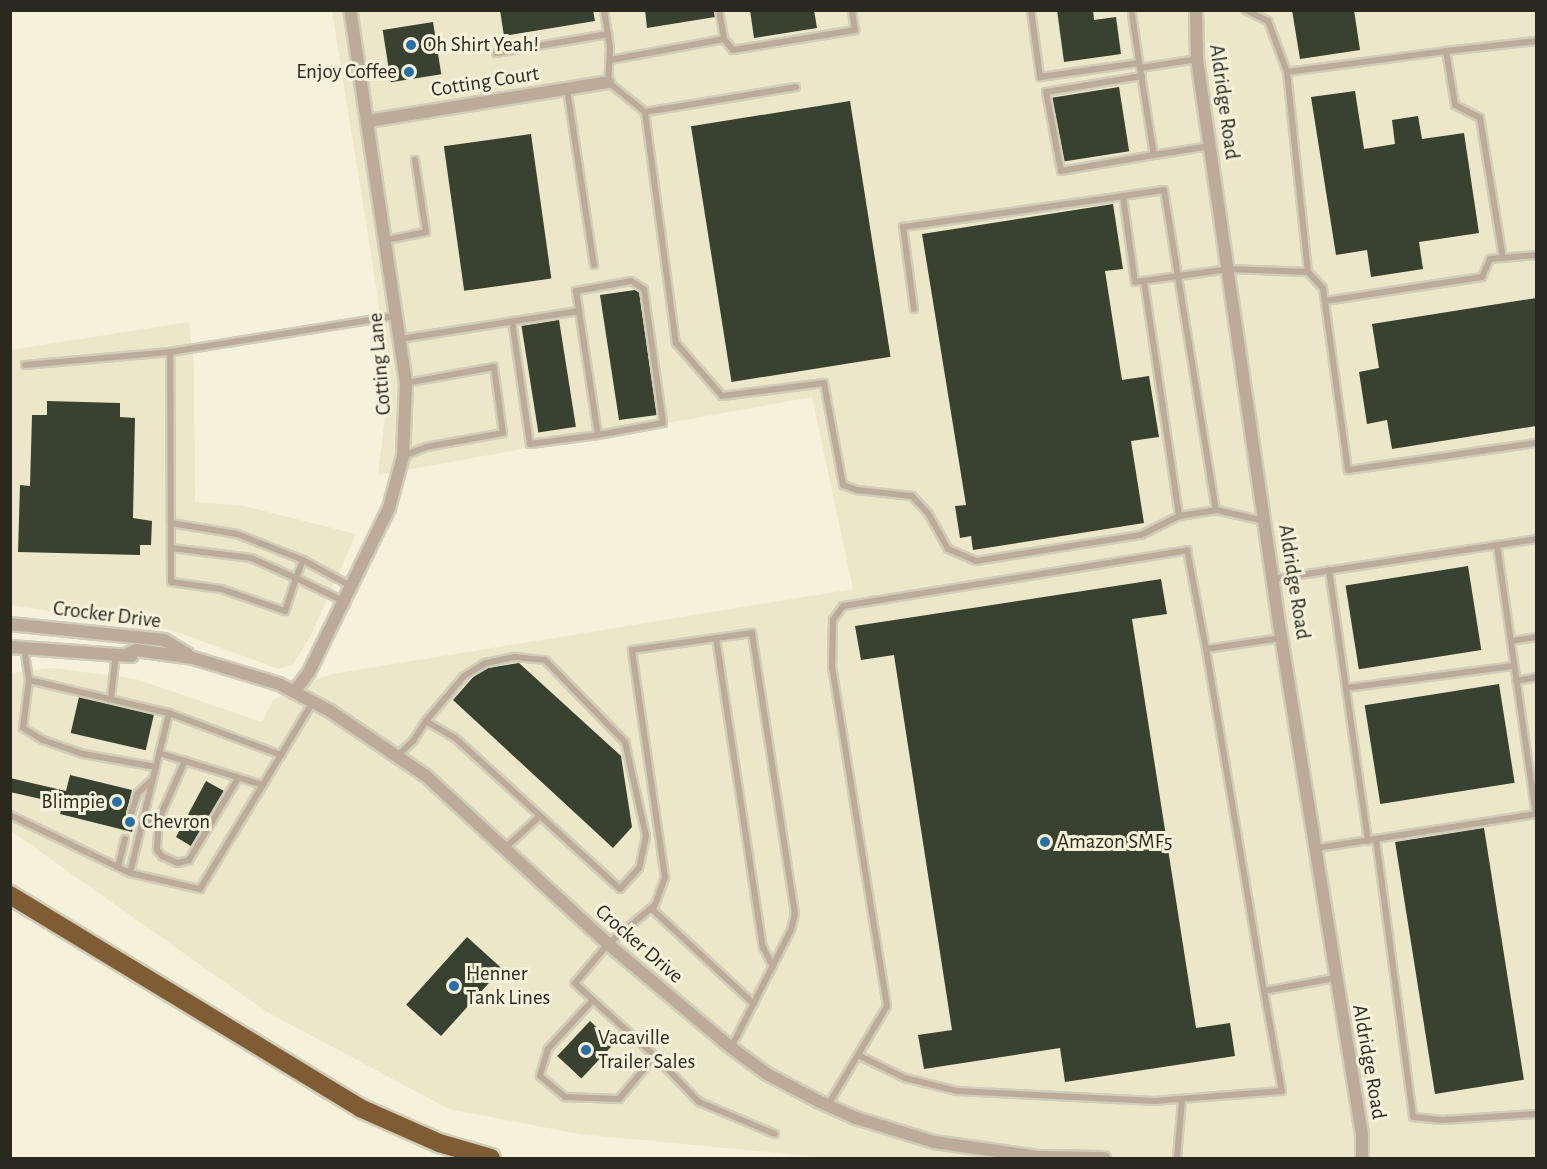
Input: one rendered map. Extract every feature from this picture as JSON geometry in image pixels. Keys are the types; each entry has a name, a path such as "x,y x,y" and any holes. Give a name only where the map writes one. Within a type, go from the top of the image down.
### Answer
{"highway":[{"path":"10,895 360,1108 439,1143 491,1158"}],"street":[{"name":"Cotting Lane","path":"294,692 309,672 341,600 389,508 403,456 406,383 350,10"},
{"name":"Aldridge Road","path":"1196,10 1197,59 1282,638 1317,848 1335,978 1362,1134 1362,1158"},
{"name":"Cotting Court","path":"368,121 608,82"},
{"name":"Crocker Drive","path":"10,624 105,631 164,640 193,658 294,692 313,702 426,776 608,944 731,1048 767,1074 828,1106 934,1142 1040,1157 1104,1158"},
{"name":"Crocker Drive","path":"10,646 171,661 193,658"}],"lane":[{"path":"604,10 610,60 608,82 645,112 676,343 722,396 824,383 843,485 857,490 912,496 928,513 948,549 976,561 1141,535 1179,516 1216,510 1265,521"},
{"path":"719,10 724,39 733,50 855,30 852,10"},
{"path":"1031,10 1040,77 1197,59"},
{"path":"1245,10 1268,21 1287,72 1308,272 1323,288 1348,470 1536,443"},
{"path":"1132,14 1154,156"},
{"path":"496,53 608,34"},
{"path":"610,60 724,39"},
{"path":"1287,72 1536,41"},
{"path":"1446,51 1455,105 1480,118 1503,258"},
{"path":"1142,76 1046,92 1061,171 1210,146"},
{"path":"645,112 796,87"},
{"path":"567,89 594,265"},
{"path":"386,240 426,232 415,160"},
{"path":"914,309 903,227 1164,190 1216,510"},
{"path":"1123,196 1135,282 1229,269 1308,272"},
{"path":"1325,301 1482,278 1490,259 1536,255"},
{"path":"512,321 530,444 598,435 663,423 644,289 631,281 576,291 598,435"},
{"path":"1144,281 1179,516"},
{"path":"400,339 579,311"},
{"path":"25,365 170,352 397,316"},
{"path":"170,352 171,582 221,589 285,611 303,560"},
{"path":"403,456 426,447 503,433 494,367 406,383"},
{"path":"171,523 237,534 303,560 349,585"},
{"path":"1273,579 1536,539"},
{"path":"1317,848 1536,814 1497,545"},
{"path":"171,548 251,558 341,600"},
{"path":"828,1106 858,1055 887,1006 832,668 833,620 843,606 1187,550 1282,1091 1182,1100 957,1091 905,1078 858,1055"},
{"path":"1329,570 1413,1117 1442,1120 1536,1114"},
{"path":"731,1048 791,930 795,913 752,633 632,650 664,877 652,909 608,944 575,983 655,1056 699,1102 775,1134"},
{"path":"1511,641 1536,637"},
{"path":"716,638 763,947 773,967"},
{"path":"1206,648 1282,638"},
{"path":"24,648 29,680 22,728 83,754 156,767"},
{"path":"111,697 121,655"},
{"path":"396,756 464,676 486,663 515,657 545,660 625,742 646,836 639,868 620,889 455,738 426,721"},
{"path":"1346,688 1514,666"},
{"path":"1516,681 1536,677"},
{"path":"29,680 111,697 169,713 281,755"},
{"path":"10,815 130,873 200,889 313,702"},
{"path":"130,873 169,713"},
{"path":"159,753 263,786"},
{"path":"185,761 159,819 157,850 162,856 178,863 189,860 238,778"},
{"path":"1529,763 1536,761"},
{"path":"131,814 138,793 153,779"},
{"path":"505,848 539,817"},
{"path":"142,824 159,819"},
{"path":"118,867 125,839"},
{"path":"652,909 754,1004"},
{"path":"1264,991 1335,978"},
{"path":"593,1000 548,1049 540,1077 565,1097 619,1099 655,1056"},
{"path":"1177,1158 1182,1100"}],"shaded area":[{"path":"332,11 1536,11 1536,1158 829,1158 579,1134 449,1109 267,1012 11,831 10,673 53,668 136,679 262,722 273,700 327,675 853,589 812,397 378,475 388,393 377,292"},
{"path":"189,322 194,366 195,502 244,506 356,534 310,637 293,664 279,669 171,630 11,605 10,350"}],"building":[{"path":"500,10 593,10 595,21 504,36"},
{"path":"645,10 714,10 715,17 647,28"},
{"path":"750,10 814,10 817,28 754,38"},
{"path":"1057,10 1093,10 1094,20 1116,17 1121,54 1064,62"},
{"path":"1292,10 1354,10 1360,50 1300,59"},
{"name":"Oh Shirt Yeah!","path":"433,22 441,74 391,82 383,30"},
{"path":"1119,87 1129,151 1062,162 1052,98"},
{"path":"1355,91 1364,149 1395,144 1392,120 1418,116 1422,139 1464,133 1479,233 1419,242 1423,269 1371,277 1367,250 1336,255 1311,97"},
{"path":"850,101 891,357 731,382 691,126"},
{"path":"531,134 551,279 464,291 444,146"},
{"path":"1113,204 1123,269 1105,271 1122,380 1149,376 1159,437 1131,441 1144,523 973,550 971,536 960,538 955,506 966,505 922,234"},
{"path":"635,290 639,292 657,415 619,420 600,295"},
{"path":"1536,298 1536,426 1392,449 1387,420 1367,424 1359,372 1379,368 1372,324"},
{"path":"559,320 576,427 538,433 521,326"},
{"path":"47,401 120,403 120,417 135,418 133,518 152,521 151,545 140,545 140,555 18,552 20,485 30,486 32,415 47,415"},
{"path":"1468,566 1481,650 1359,669 1346,585"},
{"name":"Amazon SMF5","path":"1161,579 1167,614 1132,619 1196,1028 1230,1023 1235,1056 1065,1082 1060,1048 924,1069 918,1035 952,1030 894,655 861,660 855,626"},
{"path":"519,663 621,756 632,827 613,848 453,700 475,675 488,668"},
{"path":"1499,684 1515,783 1380,804 1365,705"},
{"name":"Chevron","path":"79,697 154,714 146,750 71,733"},
{"path":"70,775 132,790 126,814 130,819 136,816 132,832 60,814 63,804 10,792 10,778 66,791"},
{"path":"206,781 224,791 191,846 176,837"},
{"path":"1484,828 1524,1080 1435,1094 1395,842"},
{"name":"Henner Tank Lines","path":"467,937 502,968 441,1036 406,1005"},
{"name":"Vacaville Trailer Sales","path":"590,1021 614,1044 581,1079 557,1056"}],"place":[{"name":"Oh Shirt Yeah!","path":"411,45"},
{"name":"Enjoy Coffee","path":"409,72"},
{"name":"Blimpie","path":"117,802"},
{"name":"Chevron","path":"130,822"},
{"name":"Amazon SMF5","path":"1045,842"},
{"name":"Henner Tank Lines","path":"454,986"},
{"name":"Vacaville Trailer Sales","path":"586,1050"}]}
